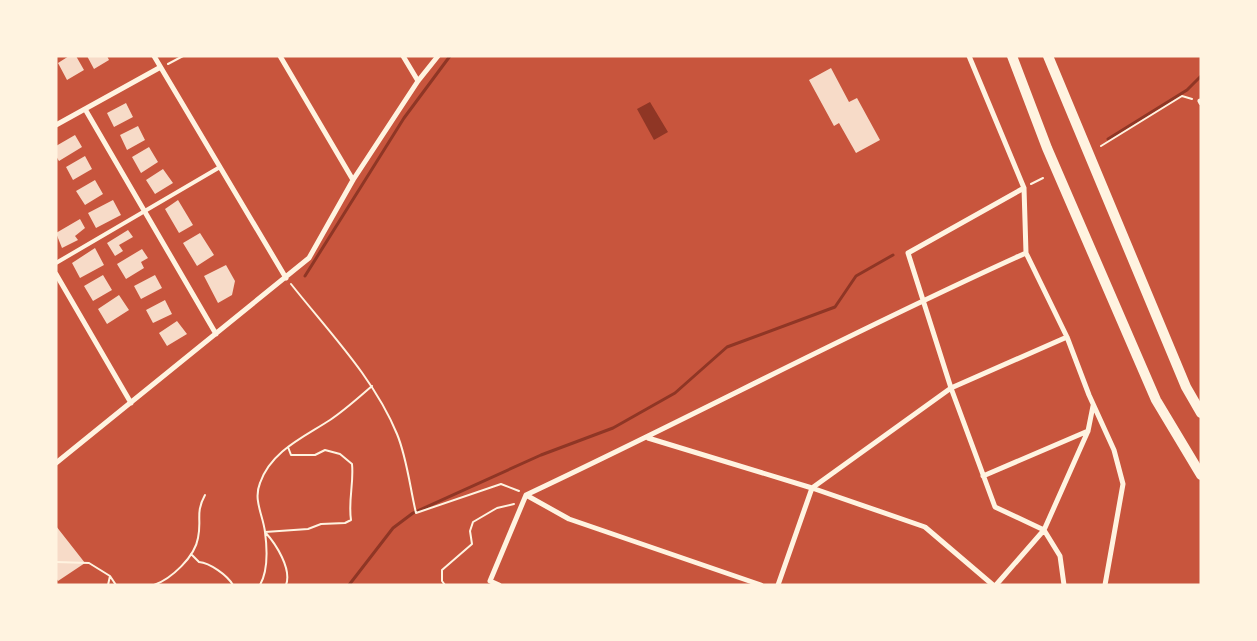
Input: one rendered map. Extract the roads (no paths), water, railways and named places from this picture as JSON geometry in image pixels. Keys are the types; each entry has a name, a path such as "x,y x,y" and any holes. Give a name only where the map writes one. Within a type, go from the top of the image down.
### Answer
{"highway":[{"path":"1012,56 1047,148 1156,400 1201,475"},
{"path":"1048,56 1186,387 1201,414"},
{"path":"1054,56 1078,130"}],"street":[{"path":"154,56 159,68 286,278"},
{"path":"280,56 353,180"},
{"path":"403,56 418,81"},
{"path":"56,463 309,258 353,180 418,81 438,56"},
{"path":"969,56 1024,188 1026,253 1067,337 1093,404 1114,450 1122,484 1105,585"},
{"path":"56,125 159,68"},
{"path":"85,109 216,334"},
{"path":"56,263 220,167"},
{"path":"1024,188 908,253 924,298 950,388 995,507 1044,530 1060,556 1064,585"},
{"path":"499,585 490,581 526,495 648,438 924,298 1026,253"},
{"path":"56,274 131,403"},
{"path":"778,585 812,488 950,388 1067,337"},
{"path":"648,438 812,488 925,527 994,585 1044,530 1088,431 1093,404"},
{"path":"983,476 1088,431"},
{"path":"526,495 569,519 761,585"}],"waterway":[{"path":"305,276 404,118 450,56"},
{"path":"1108,139 1187,90 1201,76"},
{"path":"349,585 393,528 413,513 541,455 613,428 675,393 727,347 835,307 856,276 893,255"}]}
